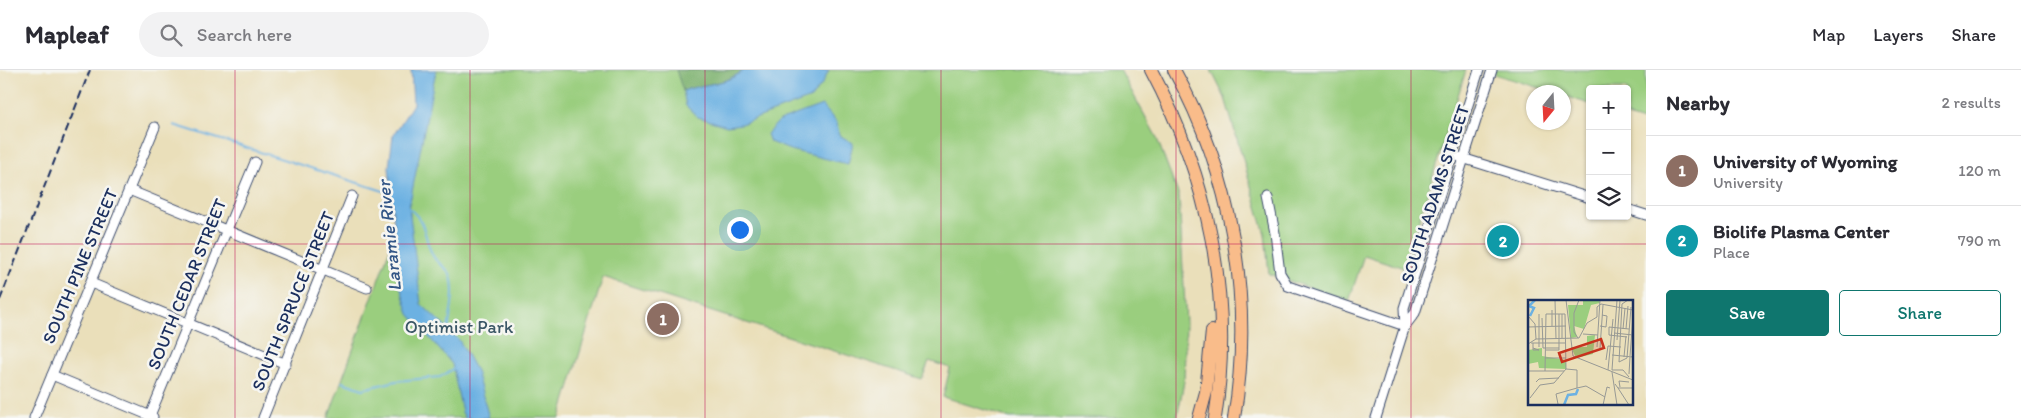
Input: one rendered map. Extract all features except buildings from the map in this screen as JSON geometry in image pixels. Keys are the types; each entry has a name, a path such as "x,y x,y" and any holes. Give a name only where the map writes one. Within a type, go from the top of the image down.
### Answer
{"highway":[{"path":"1151,70 1178,124 1196,174 1216,257 1220,312 1220,372 1215,418"},
{"path":"1174,70 1203,135 1232,233 1239,279 1241,418"},
{"path":"1178,124 1206,234 1212,278 1212,338 1206,392 1199,418"},
{"path":"1234,418 1241,363"}],"street":[{"name":"SOUTH ADAMS STREET","path":"1405,326 1404,308 1479,70"},
{"name":"SOUTH ADAMS STREET","path":"1376,418 1405,326 1415,313 1492,70"},
{"name":"SOUTH PINE STREET","path":"34,418 155,127"},
{"path":"1452,155 1586,197"},
{"name":"SOUTH CEDAR STREET","path":"151,417 255,162"},
{"path":"129,190 367,288"},
{"name":"SOUTH SPRUCE STREET","path":"264,418 352,196"},
{"path":"1268,198 1280,272 1288,286 1405,326"},
{"path":"1631,210 1646,215"},
{"path":"91,283 286,364"},
{"path":"52,375 151,417"}],"green space":[{"name":"Optimist Park","path":"436,70 1120,70 1156,136 1179,196 1186,323 1184,382 1177,418 1010,418 943,397 950,368 929,361 922,379 603,277 560,418 328,418 393,240 406,214 410,215 409,207 416,162"},
{"path":"676,70 744,70 729,79 683,91"},
{"path":"1211,70 1466,70 1404,268 1364,255 1349,301 1269,274 1265,234 1225,98"},
{"path":"1495,70 1646,70 1646,122 1631,117 1631,85 1586,85 1586,103 1571,98 1571,85 1530,85 1494,74"}],"water":[{"path":"411,70 436,70 409,207 421,304 459,340 476,371 489,418 465,418 462,412 452,364 409,314 399,283 389,167 393,136 413,104"},
{"path":"744,70 829,70 822,84 811,98 741,124 727,126 698,117 686,106 683,91 729,79"},
{"path":"822,105 837,123 839,135 853,143 848,164 790,150 770,142 767,134 779,121"}],"waterway":[{"name":"Laramie River","path":"174,125 393,194"},
{"path":"408,208 415,214 423,226 431,253 451,276 453,296 448,331"},
{"path":"342,382 363,389 396,381 440,377 455,368"}],"railway":[{"path":"0,300 90,70"}],"place":[{"name":"Biolife Plasma Center","path":"1503,241"},
{"name":"University of Wyoming","path":"663,319"}]}
